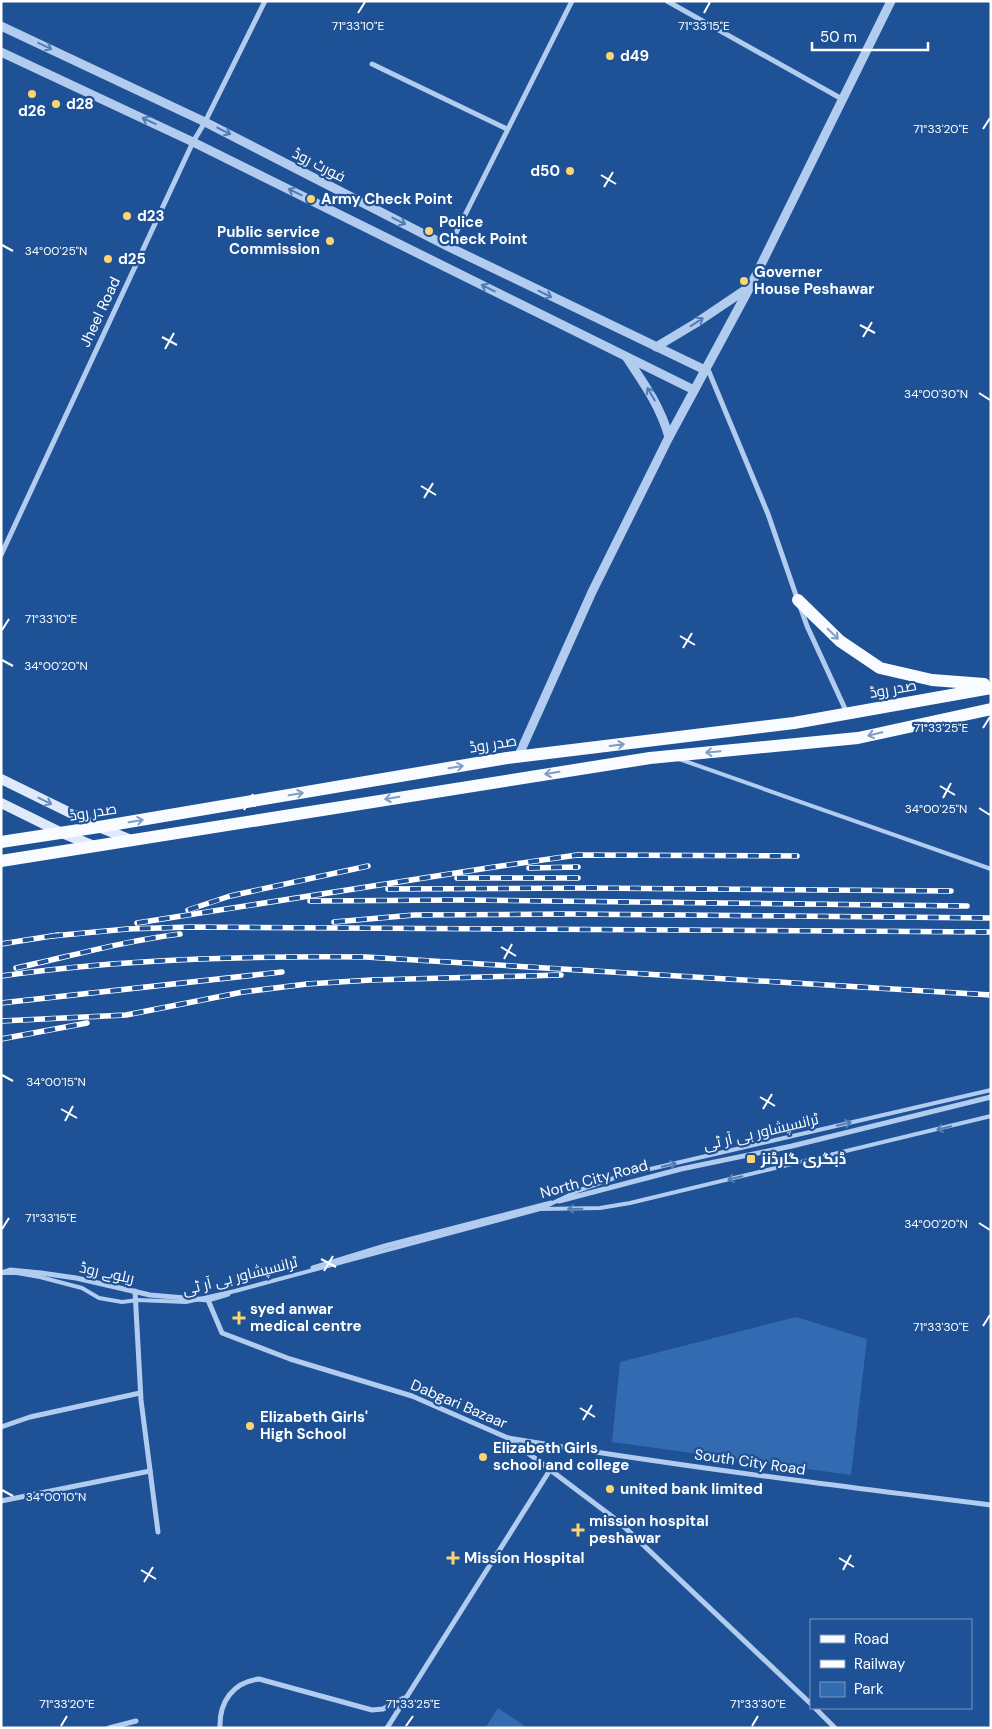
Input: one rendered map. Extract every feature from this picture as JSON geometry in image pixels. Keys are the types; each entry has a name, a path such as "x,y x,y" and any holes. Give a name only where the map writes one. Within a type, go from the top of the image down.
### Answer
{"main road":[{"path":"798,600 840,641 880,668 932,680 991,686"},
{"name":"صدر روڈ","path":"1,842 518,757 794,723 991,686"},
{"path":"1,861 669,756 858,738 991,709"},
{"path":"1,779 99,827 132,840"},
{"path":"1,803 95,847"}],"street":[{"name":"Jheel Road","path":"1,555 193,142 206,122 265,1"},
{"path":"449,247 572,1"},
{"path":"668,1 842,99"},
{"path":"518,757 592,592 669,437 750,287 891,1"},
{"name":"فورٹ روڈ","path":"1,26 206,122 449,247 656,347 706,368"},
{"path":"1,52 193,142 694,390"},
{"path":"372,64 508,129"},
{"path":"656,347 750,287"},
{"path":"625,356 652,395 663,417 669,437"},
{"path":"706,368 768,514 807,626 847,714"},
{"name":"North City Road","path":"208,1300 385,1246 681,1169 792,1146 991,1097"},
{"name":"ریلوے روڈ","path":"1,1273 10,1270 40,1273 76,1278 150,1295 208,1300"},
{"path":"135,1291 140,1393 158,1532"},
{"name":"Dabgari Bazaar","path":"208,1300 222,1333 290,1359 412,1396 508,1438 618,1521 810,1703"},
{"path":"1,1427 30,1417 140,1393"},
{"name":"South City Road","path":"508,1438 601,1454 763,1477 991,1505"},
{"path":"387,1728 550,1470"},
{"path":"1,1501 150,1471"},
{"path":"220,1728 221,1710 224,1701 239,1686 250,1680 259,1679 372,1710 383,1709 407,1696"},
{"path":"816,1709 835,1728"},
{"path":"109,1728 136,1721"}],"lane":[{"path":"669,756 991,869"},
{"name":"ٹرانسپشاور بی آر ٹی","path":"1,1273 17,1273 40,1277 82,1288 99,1298 122,1302 138,1300 186,1302 235,1291 540,1209 580,1190 620,1176 991,1090"},
{"name":"ٹرانسپشاور بی آر ٹی","path":"540,1209 600,1208 630,1203 991,1116"}],"green space":[{"path":"796,1317 867,1339 851,1475 612,1442 620,1362"},
{"path":"498,1708 528,1728 485,1728"}],"railway":[{"path":"137,923 577,855 797,856"},
{"path":"188,910 230,896 368,866"},
{"path":"529,868 578,867"},
{"path":"457,878 578,878"},
{"path":"388,889 585,888 951,891"},
{"path":"310,901 459,900 967,906"},
{"path":"334,922 414,915 568,914 991,918"},
{"path":"52,936 127,929 190,927 991,932"},
{"path":"16,968 118,945 180,934"},
{"path":"1,944 58,935"},
{"path":"1,976 137,962 275,957 366,957 991,995"},
{"path":"1,1003 282,972"},
{"path":"1,1021 126,1015 243,992 307,984 371,980 561,975"},
{"path":"1,1039 87,1023"}],"place":[{"name":"d49","path":"610,56"},
{"name":"d26","path":"32,94"},
{"name":"d28","path":"56,104"},
{"name":"d50","path":"570,171"},
{"name":"Army Check Point","path":"311,199"},
{"name":"d23","path":"127,216"},
{"name":"Police Check Point","path":"429,231"},
{"name":"Public service Commission","path":"330,241"},
{"name":"d25","path":"108,259"},
{"name":"Governer House Peshawar","path":"744,281"},
{"name":"ڈبگری گارڈنز","path":"751,1159"},
{"name":"syed anwar medical centre","path":"239,1318"},
{"name":"Elizabeth Girls' High School","path":"250,1426"},
{"name":"Elizabeth Girls school and college","path":"483,1457"},
{"name":"united bank limited","path":"610,1489"},
{"name":"mission hospital peshawar","path":"578,1530"},
{"name":"Mission Hospital","path":"453,1558"}]}
